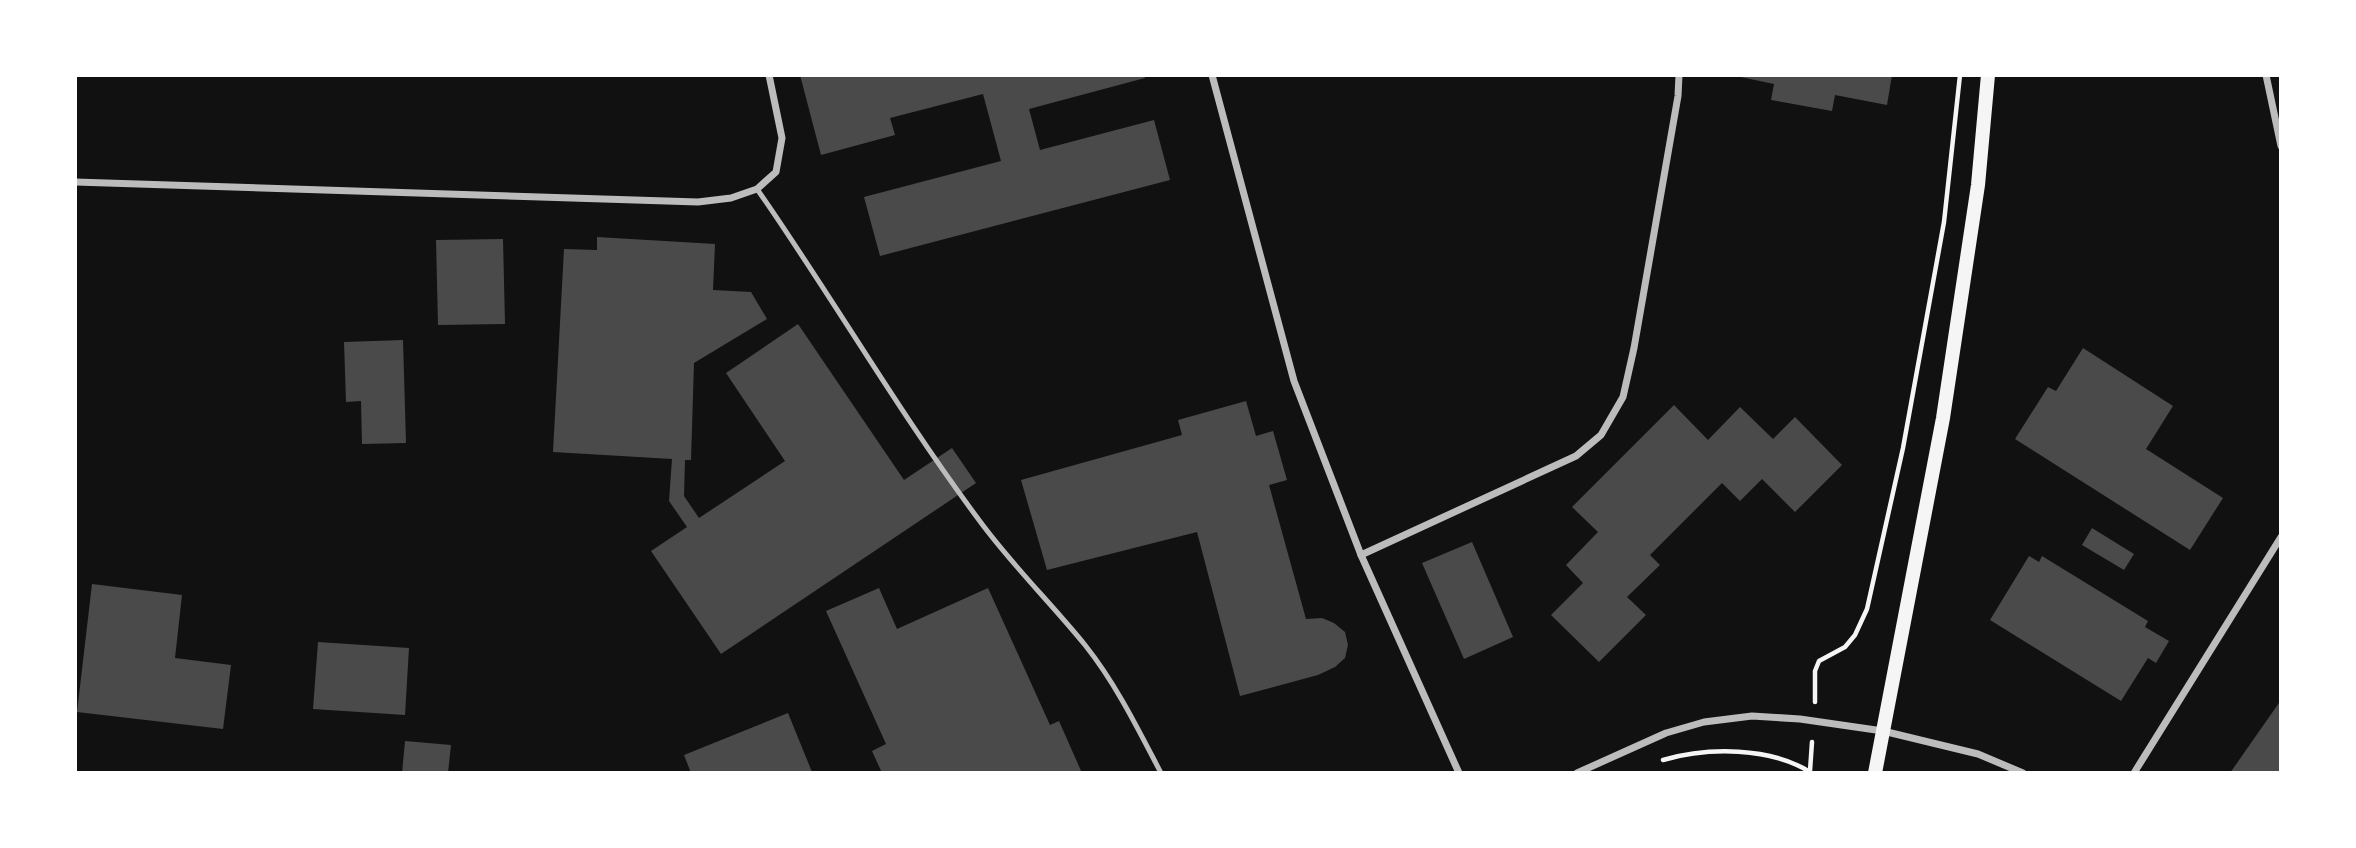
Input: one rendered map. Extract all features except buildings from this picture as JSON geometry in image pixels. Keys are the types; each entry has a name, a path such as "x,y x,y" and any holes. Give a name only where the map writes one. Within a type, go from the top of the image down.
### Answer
{"main road":[{"path":"1875,773 1942,418 1978,185 1988,75"}],"street":[{"path":"75,182 698,202 731,198 757,189 776,172 782,138 769,75"},
{"path":"1212,75 1294,381 1361,555 1459,773"},
{"path":"1361,555 1576,456 1601,435 1623,397 1634,348 1678,96 1679,75"},
{"path":"2266,75 2280,140"},
{"path":"2134,773 2281,537"},
{"path":"1577,773 1665,733 1704,722 1752,716 1883,731 1978,754 2023,773"}],"lane":[{"path":"757,189 792,239 899,408 980,522 1087,647 1115,689 1161,773"}],"path":[{"path":"1656,762 1725,750 1781,759 1810,772 1815,671 1819,662 1845,647 1855,635 1867,609 1903,448 1944,222 1960,75"}]}
